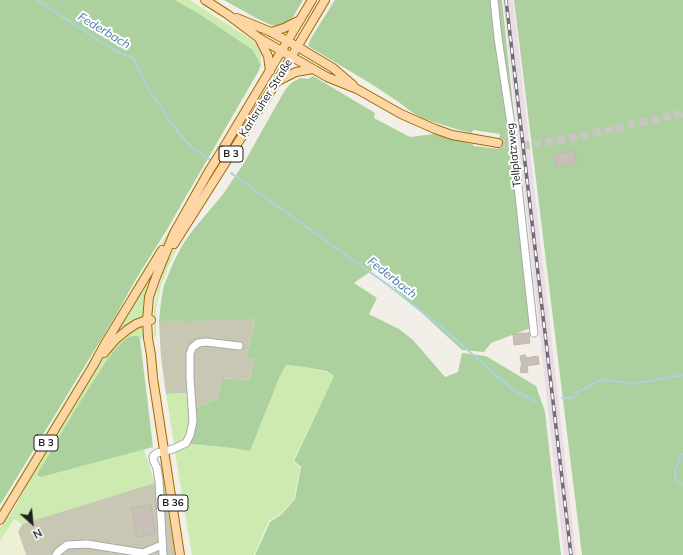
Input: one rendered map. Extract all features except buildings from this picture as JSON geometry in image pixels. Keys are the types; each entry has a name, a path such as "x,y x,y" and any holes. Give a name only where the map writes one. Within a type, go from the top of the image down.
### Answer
{"main road":[{"path":"205,0 227,14 259,38 281,51 327,77 358,89 401,114 435,129 458,136 498,143"},
{"name":"Karlsruher Straße","path":"281,51 312,0"},
{"name":"Karlsruher Straße","path":"149,320 159,278 164,264 179,236 292,57 326,0"},
{"path":"227,14 288,40 333,68 358,89"},
{"path":"271,32 292,25 301,18"},
{"path":"259,38 268,56 270,71"},
{"name":"B 3","path":"0,520 118,322 163,248 174,233 208,171 221,152 281,51"},
{"path":"277,81 296,72 313,69"},
{"name":"B 36","path":"174,233 152,289 148,307 148,338 180,555"},
{"name":"B 3","path":"93,366 122,334 136,324 149,320"}],"lane":[{"name":"Tellplatzweg","path":"494,0 498,38 512,131 534,333"},
{"path":"163,555 159,481 153,456 164,450 173,449 186,443 190,435 193,421 190,378 190,354 192,348 198,343 206,342 238,346"},
{"path":"56,555 67,545 87,544 143,553 162,545"}],"shaded area":[{"path":"503,0 513,0 576,555 564,555"},
{"path":"255,318 246,357 254,360 249,380 222,378 217,399 189,409 187,393 166,394 161,357 159,322"},
{"path":"163,480 175,555 26,555 18,532 22,524"},
{"path":"14,519 22,524 18,532 26,555 0,555 0,541"}],"green space":[{"path":"0,0 175,0 201,15 253,50 261,65 168,228 0,505"},
{"path":"175,0 190,0 255,42 260,46 264,54 261,57 261,65 253,50 201,15"},
{"path":"224,0 303,0 289,22 277,26 271,25 256,18"},
{"path":"335,0 502,0 536,326 491,343 484,352 462,350 374,269 354,283 377,298 369,314 399,329 413,340 445,377 458,372 462,353 486,356 536,386 545,412 561,555 255,555 270,522 282,514 295,499 301,467 294,461 334,376 326,371 286,365 280,376 250,451 189,444 194,408 217,399 222,378 249,380 254,360 246,357 255,319 159,322 164,285 183,244 224,193 244,163 285,90 291,83 300,78 308,79 313,76 375,113 374,118 410,137 434,134 472,144 474,146 498,149 500,134 473,130 472,133 424,119 373,85 308,46 311,38"},
{"path":"514,0 683,0 683,555 582,555"},
{"path":"170,230 171,231 162,247 147,267 146,271 0,512 0,509 117,316 137,280"},
{"path":"182,238 168,267 161,286 156,308 156,337 154,337 154,310 157,292 166,265 177,244"},
{"path":"150,274 144,300 143,316 109,342"},
{"path":"141,326 143,327 144,338 140,339 138,336 117,347 106,361 78,405 41,477 144,449 155,483 22,524 14,519 0,541 0,528 14,509 33,473 104,357 129,331"},
{"path":"138,336 140,339 153,447 41,477 37,475 106,361 117,347 127,338"},
{"path":"286,365 305,367 326,372 334,376 293,461 300,468 294,499 282,513 269,521 254,555 192,555 175,452 191,445 250,451 280,376"},
{"path":"188,393 189,415 187,434 182,441 174,444 166,394"}],"waterway":[{"name":"Federbach","path":"37,0 112,49 134,59 148,89 163,110 168,120 191,147 212,161"},
{"name":"Federbach","path":"231,173 388,285 445,330 513,390 536,401"},
{"name":"Federbach","path":"562,398 572,398 576,393 603,379 633,384 683,375"},
{"name":"Federbach","path":"683,454 681,455 675,472 676,481 683,485"}],"tunnel":[{"path":"498,143 516,146 530,145 578,137 683,113"}],"railway":[{"path":"506,0 571,555"}]}
